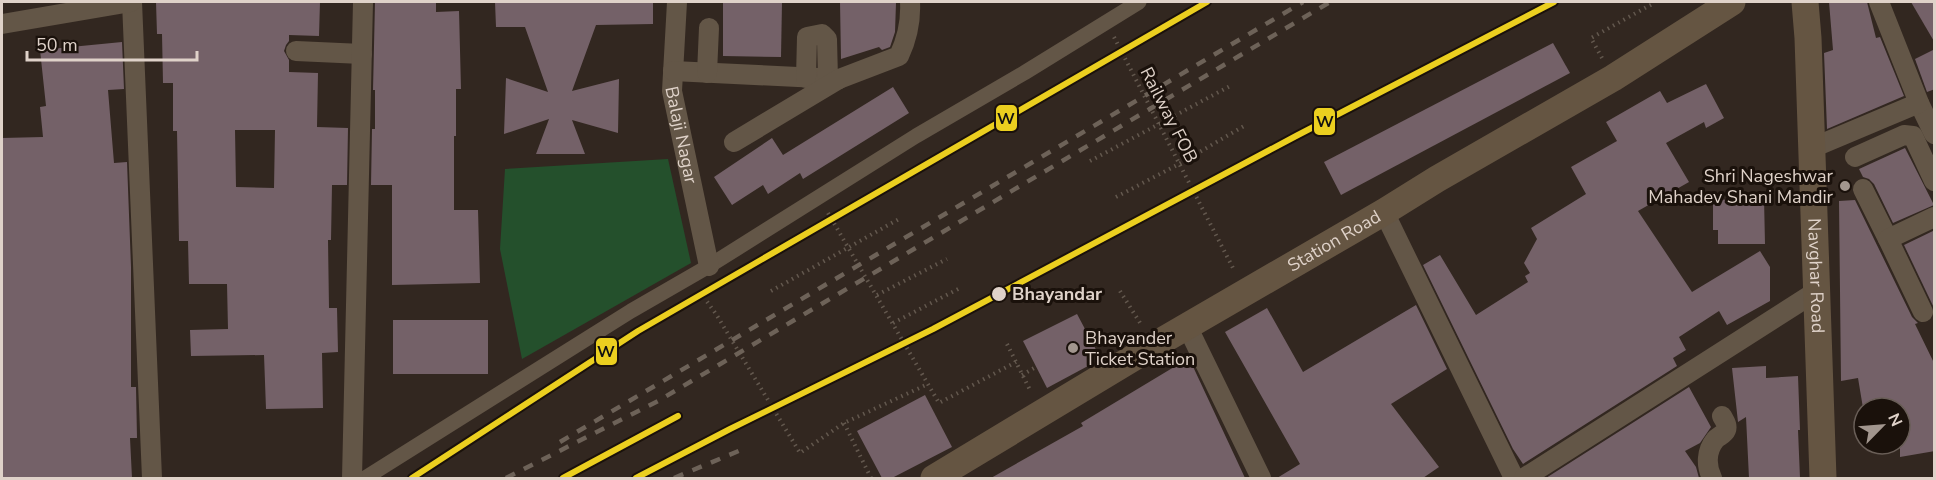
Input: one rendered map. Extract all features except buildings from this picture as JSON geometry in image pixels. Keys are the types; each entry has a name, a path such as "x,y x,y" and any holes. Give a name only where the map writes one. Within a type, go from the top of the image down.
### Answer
{"main road":[{"name":"Station Road","path":"935,478 1153,346 1613,78 1732,2"},
{"name":"Navghar Road","path":"1805,2 1823,478"}],"street":[{"path":"2,24 132,2 152,478"},
{"path":"352,478 363,2"},
{"name":"Balaji Nagar","path":"677,2 672,91 709,266"},
{"path":"734,142 833,79 899,56 905,43 910,2"},
{"path":"365,478 916,136 1031,75 1139,2"},
{"path":"1879,2 1919,103 1935,134"},
{"path":"707,72 709,28"},
{"path":"806,78 807,37 822,34 827,39 833,79"},
{"path":"296,51 362,54"},
{"path":"673,71 833,79"},
{"path":"1812,148 1919,103"},
{"path":"1855,157 1904,135 1913,136 1935,181"},
{"path":"1863,189 1923,312"},
{"path":"1384,212 1514,478"},
{"path":"1888,239 1935,217"},
{"path":"1524,478 1817,291"},
{"path":"1187,326 1261,478"},
{"path":"1712,478 1709,471 1708,453 1716,439 1725,433 1727,428 1722,416"}],"path":[{"path":"1591,39 1654,3"},
{"name":"Railway FOB","path":"1112,34 1235,272"},
{"path":"1090,161 1232,85"},
{"path":"1116,197 1244,126"},
{"path":"827,214 939,403 1016,362"},
{"path":"771,291 899,219"},
{"path":"877,295 947,259"},
{"path":"893,323 962,287"},
{"path":"697,288 716,314 800,453 844,423 928,384"},
{"path":"1120,291 1153,346"},
{"path":"1007,344 1043,412"},
{"path":"1022,375 1036,367"},
{"path":"844,423 871,478"}],"green space":[{"path":"668,159 691,263 522,359 500,249 505,169"}],"railway":[{"path":"560,442 1303,2"},
{"path":"506,478 658,401 1330,2"},
{"path":"674,478 741,450"}],"transit line":[{"name":"W","path":"412,478 638,331 1207,2"},
{"name":"W","path":"636,478 933,329 1554,2"},
{"name":"W","path":"563,478 678,416"}],"place":[{"name":"Shri Nageshwar Mahadev Shani Mandir","path":"1845,186"},
{"name":"Bhayandar","path":"999,294"},
{"name":"Bhayander Ticket Station","path":"1073,348"}]}
